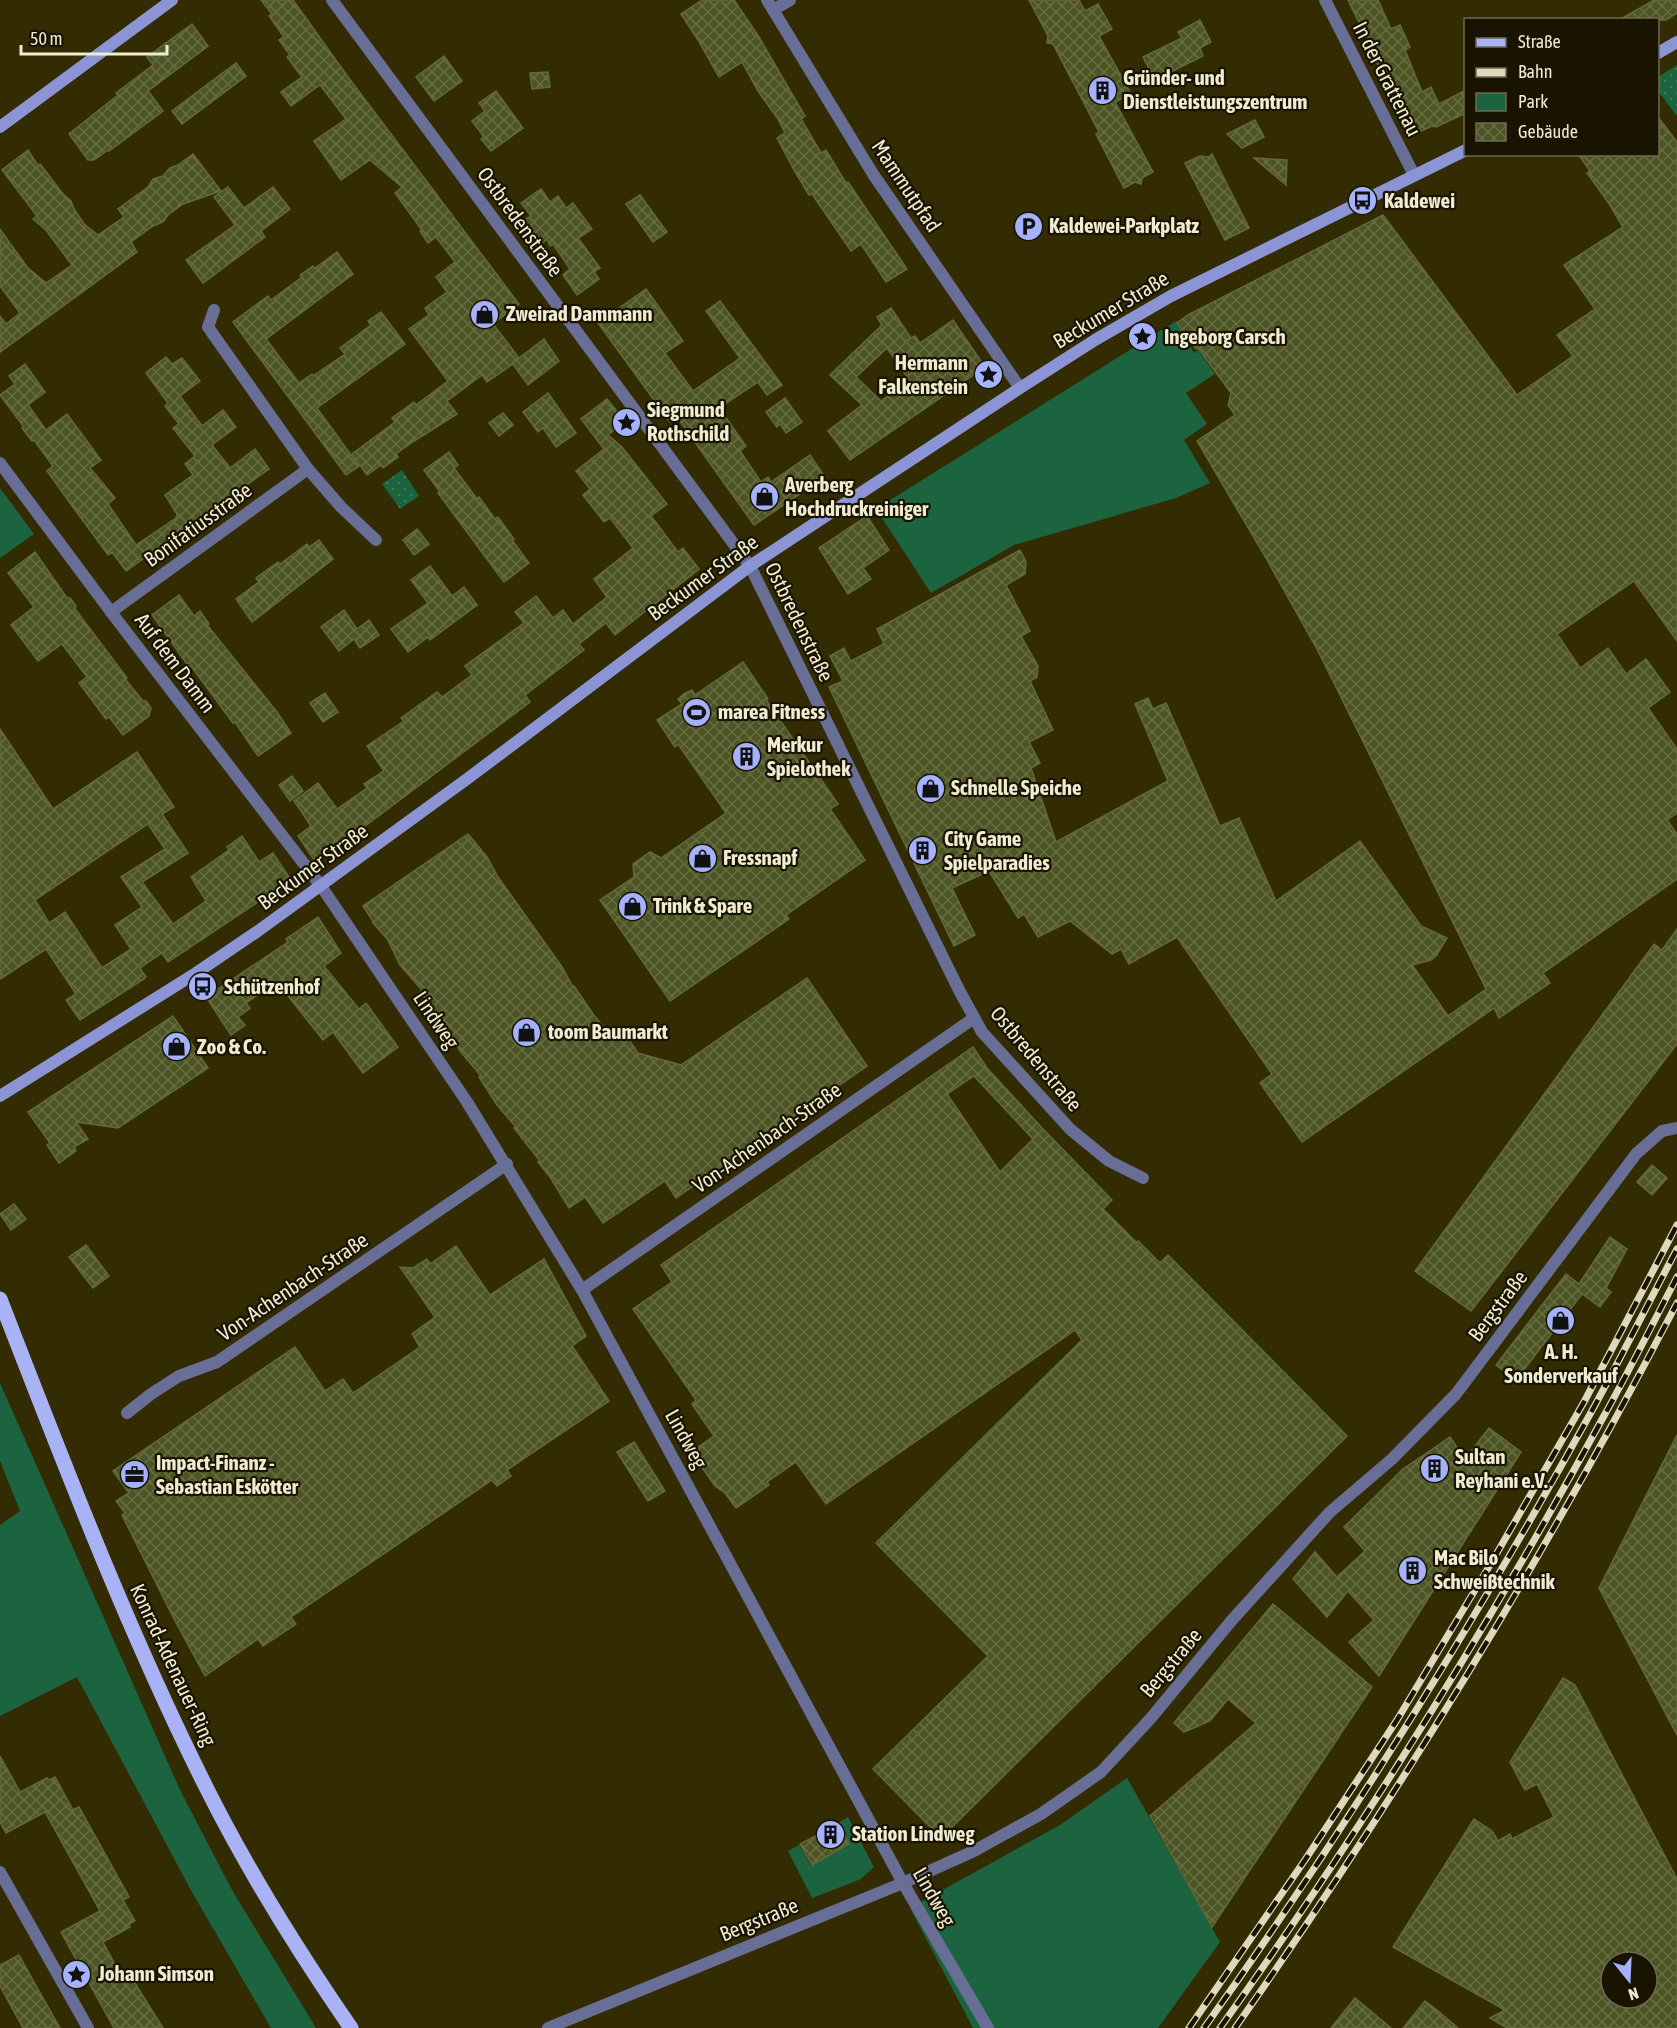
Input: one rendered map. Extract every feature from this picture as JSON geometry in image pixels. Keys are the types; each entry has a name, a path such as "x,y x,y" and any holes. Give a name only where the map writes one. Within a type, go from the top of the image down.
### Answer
{"main road":[{"name":"Konrad-Adenauer-Ring","path":"0,1299 110,1577 141,1651 177,1727 243,1857 351,2028"}],"street":[{"path":"0,127 172,0"},
{"name":"Ostbredenstraße","path":"332,0 750,566 959,990 982,1032 1081,1139 1109,1161 1143,1178"},
{"path":"770,5 790,0"},
{"name":"In der Grattenau","path":"1325,0 1414,175"},
{"name":"Mammutpfad","path":"770,5 873,174 1020,388"},
{"path":"1659,52 1677,42"},
{"name":"Beckumer Straße","path":"0,1096 196,974 467,779 750,566 1020,388 1095,340 1171,296 1464,151"},
{"path":"214,310 208,327 308,469 341,507 376,540"},
{"name":"Auf dem Damm","path":"0,464 321,886"},
{"name":"Bonifatiusstraße","path":"111,612 308,469"},
{"name":"Lindweg","path":"321,886 442,1063 507,1164 582,1290 903,1883 988,2028"},
{"name":"Von-Achenbach-Straße","path":"582,1290 974,1018"},
{"name":"Bergstraße","path":"548,2028 903,1883 982,1847 1041,1814 1101,1772 1151,1718 1232,1620 1330,1512 1392,1459 1456,1394 1636,1154 1662,1131 1677,1128"},
{"name":"Von-Achenbach-Straße","path":"128,1413 151,1394 179,1376 217,1362 507,1164"},
{"path":"0,1872 88,2028"}],"green space":[{"path":"1677,65 1677,116 1659,92 1659,76"},
{"path":"1176,321 1194,353 1198,350 1215,374 1186,393 1207,424 1184,440 1210,483 1176,498 1014,545 931,593 876,509"},
{"path":"402,470 419,496 400,509 382,484"},
{"path":"0,488 34,534 0,558"},
{"path":"0,1383 180,1790 232,1890 316,2028 271,2028 193,1894 77,1677 0,1716 0,1525 20,1511 0,1461"},
{"path":"1127,1778 1220,1942 1158,2028 973,2028 910,1908 1060,1825"},
{"path":"848,1817 874,1867 861,1879 812,1898 788,1851 799,1845 811,1866 849,1845 838,1823"}],"building":[{"path":"261,0 293,0 348,77 519,304 493,324 519,358 544,339 559,361 528,385 513,364 487,382 482,375 447,401 457,414 411,443 383,468 381,465 367,475 352,454 395,422 392,418 414,402 416,405 448,381 409,329 429,315 425,308 447,292 436,277 455,262 436,237 428,243 420,231 422,230 395,193 402,187 370,160 341,180 314,141 346,119 320,85 291,106 281,92 302,77 287,57 290,55 279,40 284,37 269,16 272,14"},
{"path":"702,0 734,0 759,37 805,116 801,119 821,153 826,150 846,183 848,182 907,269 886,282 861,244 851,251 812,194 809,195 794,170 777,138 785,133 742,62 719,77 681,14"},
{"name":"Gründer- und Dienstleistungszentrum","path":"1029,0 1079,0 1085,11 1098,4 1112,29 1099,36 1131,94 1115,102 1153,172 1142,178 1141,184 1135,182 1124,188 1096,134 1099,132 1053,44 1047,43 1048,36"},
{"path":"1348,0 1378,0 1391,29 1400,25 1410,47 1405,50 1422,92 1431,87 1439,104 1464,91 1464,114 1419,132 1394,82 1386,85"},
{"path":"1654,0 1677,0 1677,13 1666,20 1622,18"},
{"path":"1200,20 1211,42 1200,48 1203,56 1155,80 1143,57 1182,38 1178,32"},
{"path":"192,24 208,46 148,91 163,111 109,151 94,160 88,160 69,134 118,95 116,93 153,65 147,57"},
{"path":"444,56 462,81 434,101 416,77"},
{"path":"236,63 246,76 182,124 172,111"},
{"path":"548,72 550,87 532,89 530,73"},
{"path":"496,91 523,128 491,151 481,139 484,137 472,121 485,111 479,103"},
{"path":"1659,118 1677,142 1677,641 1634,581 1557,634 1580,668 1608,648 1626,674 1646,659 1670,692 1648,708 1677,749 1677,813 1667,820 1677,834 1677,879 1543,973 1550,983 1499,1018 1494,1008 1302,1142 1260,1083 1272,1074 1177,937 1129,964 1121,949 1112,954 1070,921 1038,937 1024,914 1018,918 989,871 952,888 975,935 954,946 829,687 843,681 830,656 844,648 851,661 884,644 877,629 1020,550 1026,562 1025,574 1006,585 1030,631 1021,636 1038,666 1037,677 1030,681 1053,730 1029,742 1040,763 1031,768 1056,842 1168,781 1135,704 1148,698 1153,709 1166,703 1220,826 1239,818 1276,901 1360,841 1421,926 1447,938 1431,960 1412,965 1448,1016 1486,989 1318,651 1197,441 1235,415 1228,405 1231,393 1177,323 1188,315 1383,215 1517,395 1573,356 1557,335 1595,309 1564,265 1623,227 1587,173 1590,171 1579,156 1659,156"},
{"path":"1255,120 1264,137 1242,148 1227,134"},
{"path":"28,150 38,166 40,164 71,201 84,224 98,235 124,217 118,209 148,187 153,179 163,176 170,168 193,154 221,191 183,204 168,215 163,222 153,226 131,242 137,252 0,352 0,316 6,324 20,313 0,286 0,229 27,267 46,283 72,265 46,230 33,219 37,216 2,170"},
{"path":"1212,154 1249,228 1225,240 1185,163 1200,156 1209,157"},
{"path":"1254,158 1287,160 1286,185"},
{"path":"228,187 244,208 273,187 290,209 261,231 265,237 203,283 186,260 235,225 214,197"},
{"path":"541,189 550,202 558,196 566,208 573,203 592,229 578,238 600,268 594,272 599,279 577,295 563,275 570,269 553,244 550,246 547,239 540,245 523,221 531,216 521,203"},
{"path":"640,195 667,232 653,242 626,204"},
{"path":"337,252 353,274 266,339 299,383 345,354 340,348 371,325 368,321 381,312 405,344 317,408 359,466 346,475 233,322 268,296 271,300 302,277 300,275 313,266 315,268"},
{"path":"646,289 683,341 665,353 693,391 740,358 706,311 720,301 782,385 767,395 758,382 719,408 746,446 740,451 761,482 768,477 771,482 810,455 825,477 754,525 677,417 670,422 598,323"},
{"path":"891,308 911,338 915,336 920,343 953,320 985,367 850,460 828,431 862,405 830,375 882,325 877,317","holes":["887,348 910,381 881,401 856,377"]},
{"path":"166,357 172,364 182,358 200,381 180,396 202,426 223,410 236,427 212,445 230,468 255,449 269,469 126,571 112,552 108,555 47,471 53,466 22,428 24,427 0,395 15,384 9,376 25,364 45,392 28,405 46,430 67,414 101,460 90,468 115,498 108,504 136,545 176,518 177,514 165,495 193,475 185,464 195,456 173,428 179,424 165,406 168,403 146,373"},
{"path":"548,393 576,433 556,447 543,428 538,432 523,412"},
{"path":"785,398 802,422 786,433 780,424 777,427 766,412"},
{"path":"607,399 625,421 608,435 622,447 667,504 651,516 678,552 683,548 699,569 615,635 606,623 579,644 584,650 525,695 530,702 316,863 298,836 311,826 294,801 318,783 337,809 367,788 364,784 384,771 367,746 404,721 401,718 437,692 442,697 472,675 465,666 524,623 515,612 536,596 553,618 563,610 573,624 607,597 594,579 633,548 610,518 604,522 583,495 590,489 576,471 604,449 581,419"},
{"path":"503,413 513,425 499,436 489,423"},
{"path":"449,452 458,465 454,468 477,499 479,497 495,519 498,517 529,563 504,582 438,493 440,492 424,470"},
{"path":"867,516 889,550 863,568 871,579 848,594 819,548"},
{"path":"417,529 429,544 414,555 403,540"},
{"path":"319,540 333,559 252,622 236,599 259,582 256,578 278,562 280,564 307,544 309,547"},
{"path":"35,552 127,678 125,679 151,708 149,716 123,735 109,717 106,719 79,683 87,677 62,644 38,661 11,625 34,607 8,573"},
{"path":"430,566 452,596 464,587 477,605 430,640 428,637 408,652 391,629 428,603 411,580"},
{"path":"179,595 194,616 200,611 209,624 207,625 277,712 291,733 258,756 235,722 233,723 191,666 189,667 152,615"},
{"path":"344,610 357,629 369,620 379,635 360,648 354,639 339,651 321,627"},
{"path":"743,662 768,699 766,700 838,804 830,809 865,860 786,915 789,919 670,1001 600,900 634,877 633,864 650,852 661,858 726,813 678,744 675,747 657,720 682,704 678,699 684,694 692,690 695,695"},
{"path":"325,693 338,712 323,722 310,703"},
{"path":"0,729 53,809 137,752 174,807 162,814 188,853 142,882 173,924 206,901 191,877 229,850 227,847 242,836 259,862 273,853 291,880 168,962 162,953 140,968 146,977 144,979 80,1020 66,1000 76,994 46,949 0,979","holes":["148,824 165,849 121,877 142,907 115,925 131,949 102,968 65,912 49,923 35,900"]},
{"path":"292,776 303,791 290,801 279,785"},
{"name":"toom Baumarkt","path":"468,834 487,857 498,877 562,967 573,987 615,1041 625,1034 638,1053 681,1065 807,978 867,1066 676,1198 665,1181 603,1223 585,1197 569,1208 538,1162 540,1161 497,1105 479,1077 481,1076 460,1051 452,1035 444,1026 446,1025 420,992 422,990 400,965 388,940 373,923 363,906"},
{"path":"318,917 341,953 324,966 359,1009 366,1003 398,1047 363,1073 333,1032 323,1040 277,982 246,1003 250,1008 238,1017 245,1025 231,1035 206,997 288,942 286,939"},
{"path":"1677,929 1677,1044 1471,1311 1415,1271 1654,944 1662,950"},
{"path":"173,1016 208,1068 118,1128 76,1122 88,1139 74,1147 76,1151 59,1163 47,1145 50,1143 28,1112"},
{"path":"973,1047 987,1068 1112,1200 1103,1209 1160,1263 1168,1255 1347,1436 941,1838 873,1769 988,1656 876,1543 1082,1340 1075,1330 826,1504 796,1462 767,1482 769,1485 736,1508 725,1493 715,1486 691,1452 714,1436 692,1404 696,1400 633,1309 672,1282 661,1265","holes":["974,1076 1033,1139 1000,1172 947,1094"]},
{"path":"1652,1165 1667,1178 1652,1195 1637,1182"},
{"path":"14,1204 26,1219 11,1230 0,1214"},
{"name":"A. H. Sonderverkauf","path":"1610,1237 1627,1249 1606,1288 1611,1292 1600,1307 1582,1294 1516,1380 1496,1365 1566,1274 1579,1284"},
{"path":"86,1245 109,1276 93,1288 69,1257"},
{"path":"456,1246 490,1295 544,1259 586,1336 572,1346 609,1401 507,1470 511,1476 497,1486 492,1480 291,1617 296,1624 263,1646 258,1639 205,1676 122,1515 125,1513 116,1501 129,1493 113,1471 295,1347 325,1391 343,1379 353,1393 420,1347 412,1334 435,1317 400,1267 413,1268 427,1259 430,1264"},
{"path":"1489,1428 1521,1452 1379,1676 1349,1642 1374,1620 1348,1591 1327,1617 1293,1579 1315,1552 1337,1577 1365,1551 1344,1527 1403,1469 1450,1437 1465,1459"},
{"path":"1677,1435 1677,1735 1599,1588"},
{"path":"634,1442 665,1491 648,1501 617,1452"},
{"path":"1273,1604 1372,1687 1212,1927 1150,1816 1256,1723 1228,1699 1210,1721 1184,1732 1174,1723"},
{"path":"1563,1678 1575,1685 1677,1879 1677,2028 1507,2028 1490,2018 1505,2010 1393,1947 1474,1819 1492,1831 1498,1841 1510,1834 1512,1839 1554,1817 1537,1784 1525,1790 1510,1762"},
{"path":"0,1756 20,1792 47,1778 49,1780 55,1777 73,1810 79,1807 129,1897 123,1900 135,1921 129,1924 130,1927 103,1942 121,1976 128,1972 163,2028 114,2028 61,1932 100,1911 45,1812 6,1833 0,1822"},
{"name":"Station Lindweg","path":"838,1824 849,1844 812,1865 800,1844"},
{"path":"19,1955 60,2028 23,2028 0,1986 0,1965"},
{"path":"1355,1998 1391,2028 1331,2028"},
{"path":"1425,2001 1437,2010 1458,2028 1403,2028"}],"railway":[{"path":"1189,2028 1305,1860 1397,1720 1584,1402 1677,1225"},
{"path":"1204,2028 1359,1800 1456,1645 1594,1407 1677,1249"},
{"path":"1220,2028 1323,1879 1422,1727 1561,1493 1677,1277"},
{"path":"1235,2028 1354,1852 1468,1673 1576,1490 1677,1303"}],"place":[{"name":"Gründer- und Dienstleistungszentrum","path":"1102,90"},
{"name":"Kaldewei","path":"1363,201"},
{"name":"Kaldewei-Parkplatz","path":"1028,226"},
{"name":"Zweirad Dammann","path":"485,314"},
{"name":"Ingeborg Carsch","path":"1143,337"},
{"name":"Hermann Falkenstein","path":"989,375"},
{"name":"Siegmund Rothschild","path":"626,422"},
{"name":"Averberg Hochdruckreiniger","path":"764,497"},
{"name":"marea Fitness","path":"697,712"},
{"name":"Merkur Spielothek","path":"746,757"},
{"name":"Schnelle Speiche","path":"930,788"},
{"name":"City Game Spielparadies","path":"923,851"},
{"name":"Fressnapf","path":"702,858"},
{"name":"Trink & Spare","path":"632,906"},
{"name":"Schützenhof","path":"203,987"},
{"name":"toom Baumarkt","path":"527,1032"},
{"name":"Zoo & Co.","path":"176,1047"},
{"name":"A. H. Sonderverkauf","path":"1561,1321"},
{"name":"Sultan Reyhani e.V.","path":"1434,1469"},
{"name":"Impact-Finanz - Sebastian Eskötter","path":"135,1475"},
{"name":"Mac Bilo Schweißtechnik","path":"1413,1570"},
{"name":"Station Lindweg","path":"831,1834"},
{"name":"Johann Simson","path":"77,1974"}]}
